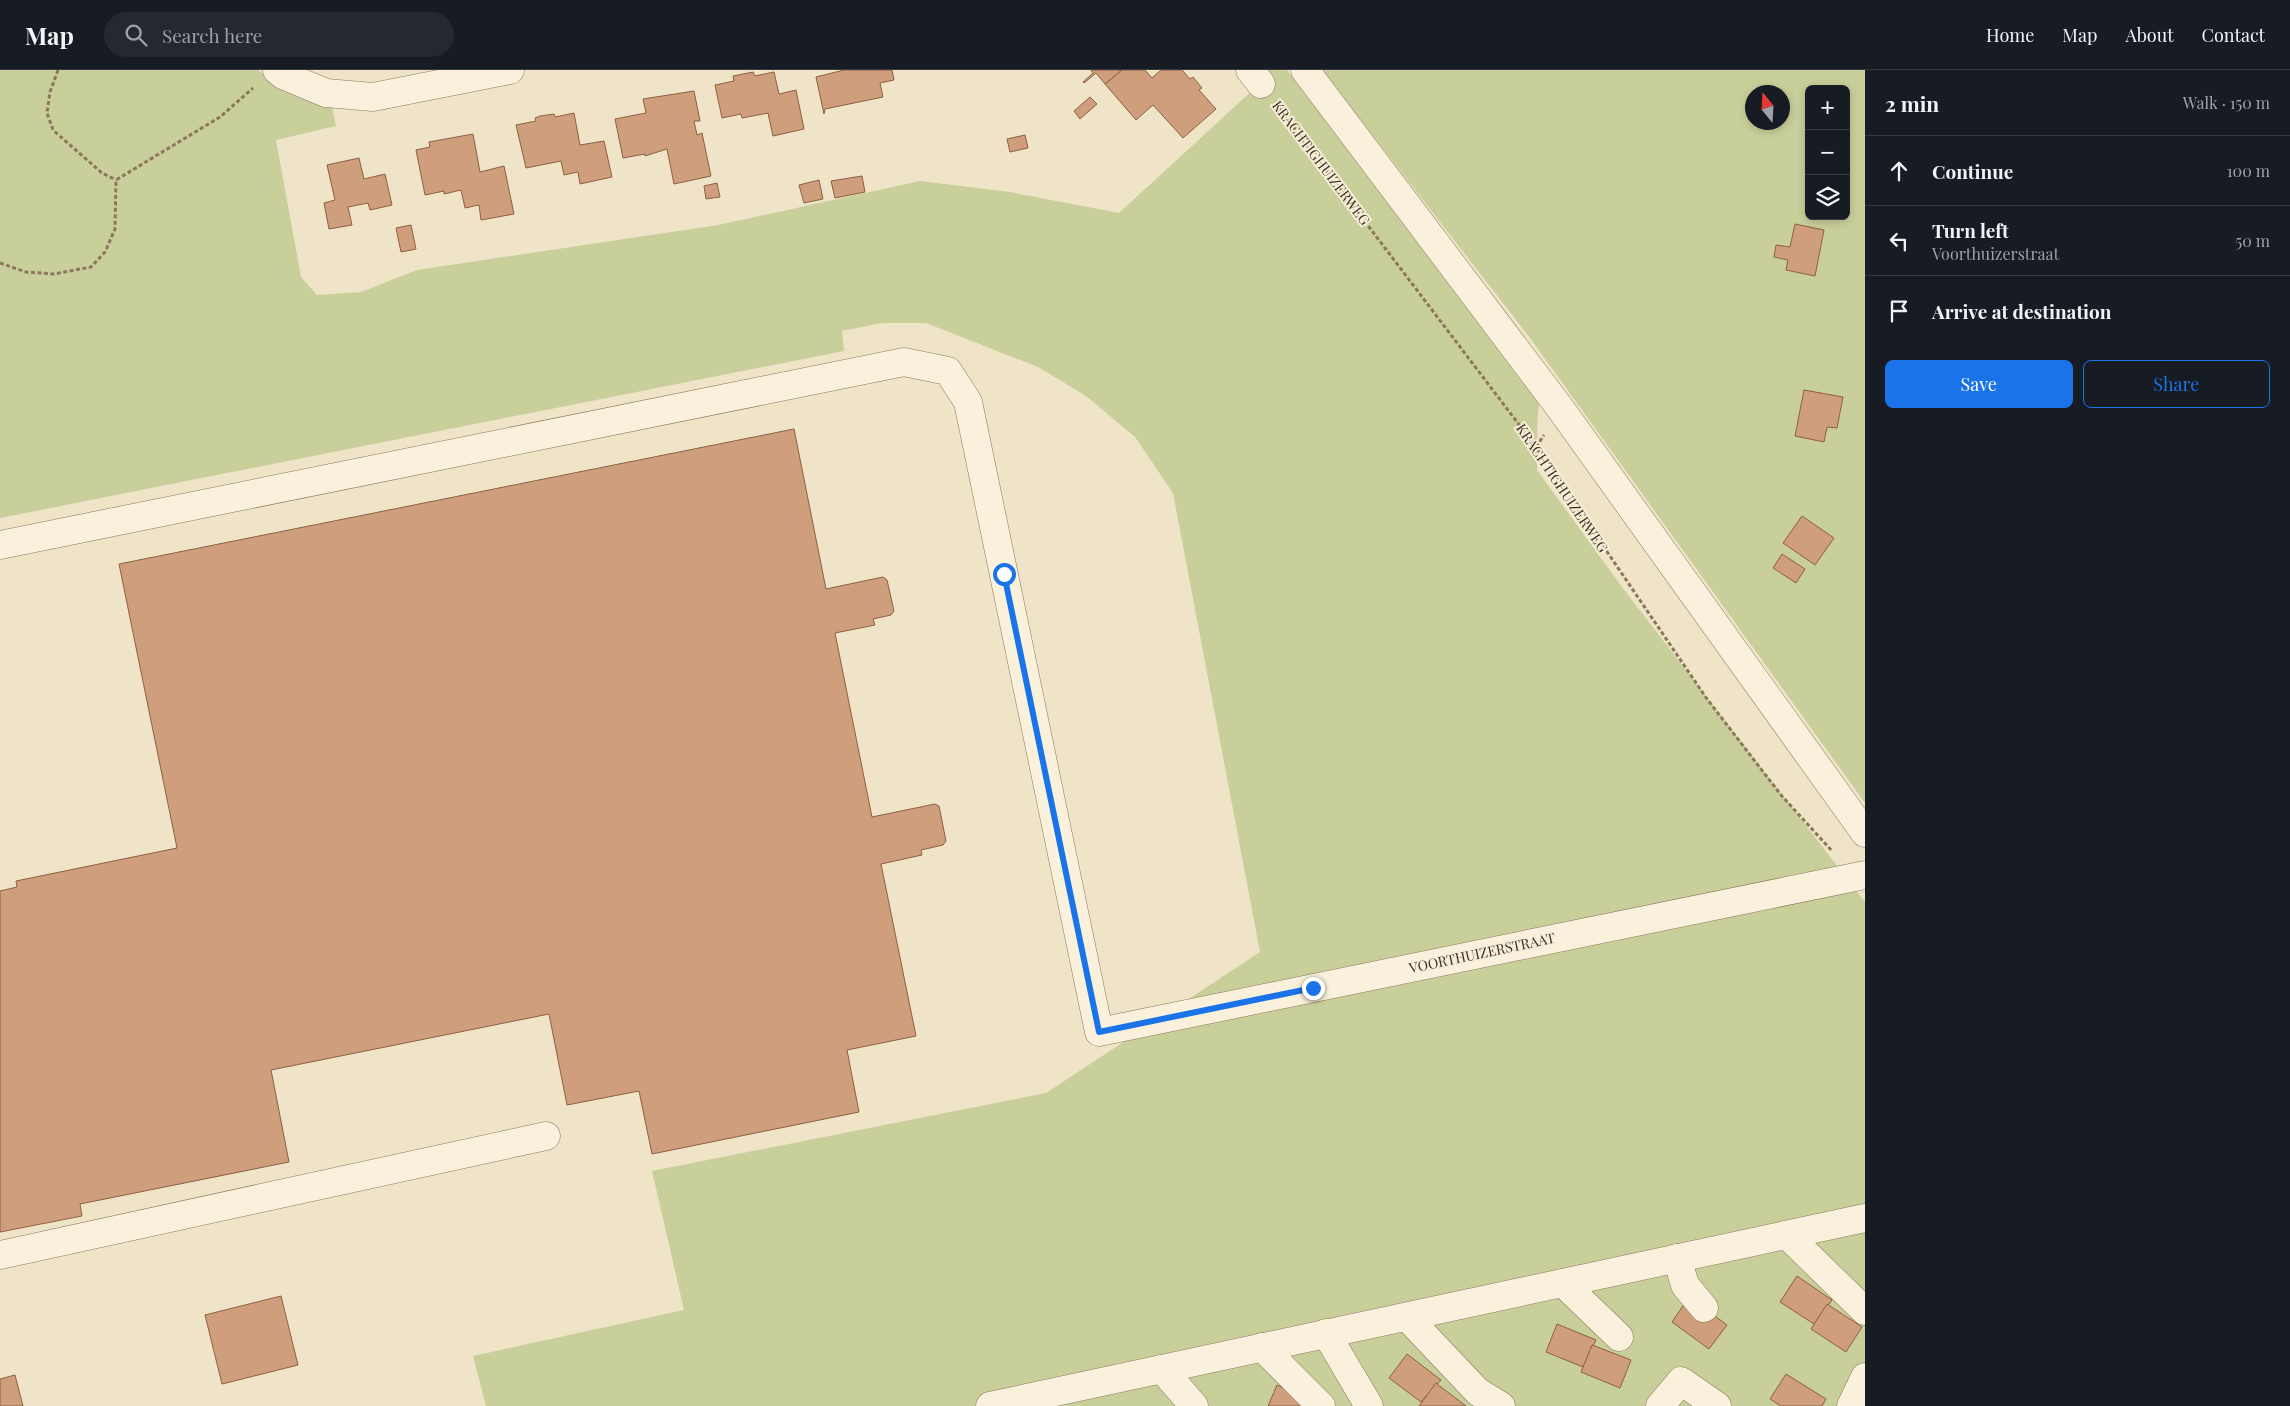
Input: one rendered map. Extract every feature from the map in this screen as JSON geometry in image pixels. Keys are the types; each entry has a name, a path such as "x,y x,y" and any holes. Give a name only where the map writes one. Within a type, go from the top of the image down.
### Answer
{"street":[{"path":"267,76 283,75 326,93 373,97 510,70"},
{"path":"1305,70 1554,400 1865,833"},
{"name":"VOORTHUIZERSTRAAT","path":"0,544 904,362 948,371 968,402 1099,1032 1861,876"},
{"path":"0,1255 546,1136"},
{"path":"990,1406 1037,1401 1162,1369 1865,1218"},
{"path":"1787,1235 1865,1311"},
{"path":"1677,1258 1685,1285 1704,1308"},
{"path":"1564,1283 1580,1311 1619,1337"},
{"path":"1407,1317 1478,1392 1501,1406"},
{"path":"1326,1334 1369,1406"},
{"path":"1262,1347 1321,1406"},
{"path":"1162,1369 1194,1406"},
{"path":"1660,1406 1681,1381 1717,1406"}],"path":[{"path":"58,70 50,92 47,113 53,130 102,173 116,180"},
{"path":"116,180 220,117 248,95 267,76"},
{"name":"KRACHTIGHUIZERWEG","path":"1255,77 1536,447 1707,699 1781,795 1861,876"},
{"path":"0,263 26,272 54,274 91,267 105,252 115,229 116,180"}],"green space":[{"path":"0,70 258,70 295,94 332,106 336,126 276,140 301,277 317,295 361,292 417,270 718,225 920,181 1010,192 1119,213 1268,76 1264,70 1287,70 1539,404 1537,470 1625,591 1865,902 1865,1406 486,1406 473,1356 684,1310 652,1171 1046,1093 1260,952 1173,493 1135,437 1086,396 1038,367 926,323 882,323 842,331 844,351 0,518"},
{"path":"1322,70 1865,70 1865,803 1530,338"}],"building":[{"path":"844,70 892,70 894,80 880,83 883,97 825,109 824,114 816,77"},
{"path":"1091,70 1122,70 1105,84 1096,73 1084,83 1093,73"},
{"path":"1122,70 1145,70 1152,78 1161,70 1182,70 1190,79 1193,77 1202,88 1199,90 1216,109 1183,138 1153,105 1136,120 1105,84"},
{"path":"753,72 755,76 774,72 779,94 796,90 804,129 773,136 768,113 742,118 741,114 722,118 715,85 734,81 733,76"},
{"path":"694,91 700,121 694,121 697,135 702,133 711,176 674,184 667,149 645,156 645,154 623,158 615,119 646,113 643,99"},
{"path":"1090,97 1097,104 1080,119 1074,111"},
{"path":"574,113 580,145 604,141 612,177 580,184 578,172 564,175 561,161 526,168 516,125 536,121 535,118 540,116 554,114 555,117"},
{"path":"473,134 480,172 504,166 514,214 481,220 479,205 465,208 461,190 444,194 444,191 425,195 416,150 430,147 429,142"},
{"path":"1025,135 1028,148 1010,152 1007,139"},
{"path":"359,158 364,179 385,174 392,205 370,210 368,203 348,207 352,225 329,229 324,203 335,200 327,165"},
{"path":"862,176 865,192 835,198 831,181"},
{"path":"819,180 823,199 804,203 799,185"},
{"path":"717,183 720,197 706,199 704,186"},
{"path":"1795,224 1824,230 1815,276 1786,270 1788,260 1774,257 1776,245 1790,247"},
{"path":"411,225 416,249 401,252 396,228"},
{"path":"1804,390 1843,397 1837,428 1827,427 1824,442 1795,436"},
{"path":"794,429 826,589 883,577 887,580 894,611 891,615 873,619 875,625 835,633 872,817 935,804 939,806 946,841 943,845 921,850 922,855 881,864 916,1036 847,1050 859,1112 652,1154 639,1091 567,1105 549,1014 271,1070 289,1162 80,1204 82,1216 0,1232 0,891 17,887 16,881 177,848 119,564"},
{"path":"1802,516 1834,538 1815,565 1783,543"},
{"path":"1782,554 1805,569 1796,583 1773,568"},
{"path":"1797,1276 1832,1300 1814,1324 1780,1302"},
{"path":"281,1296 298,1365 222,1384 205,1315"},
{"path":"1689,1297 1727,1325 1709,1349 1672,1322"},
{"path":"1827,1304 1862,1327 1846,1352 1811,1329"},
{"path":"1557,1324 1596,1340 1583,1367 1546,1352"},
{"path":"1592,1345 1631,1360 1620,1388 1581,1372"},
{"path":"1407,1354 1441,1380 1421,1402 1389,1378"},
{"path":"1786,1374 1826,1399 1822,1406 1781,1406 1770,1399"},
{"path":"15,1375 23,1406 0,1406 0,1379"},
{"path":"1437,1384 1466,1406 1419,1406"},
{"path":"1277,1385 1315,1402 1313,1406 1268,1406"}],"route":[{"path":"1004,574 1099,1032 1313,988"}]}
